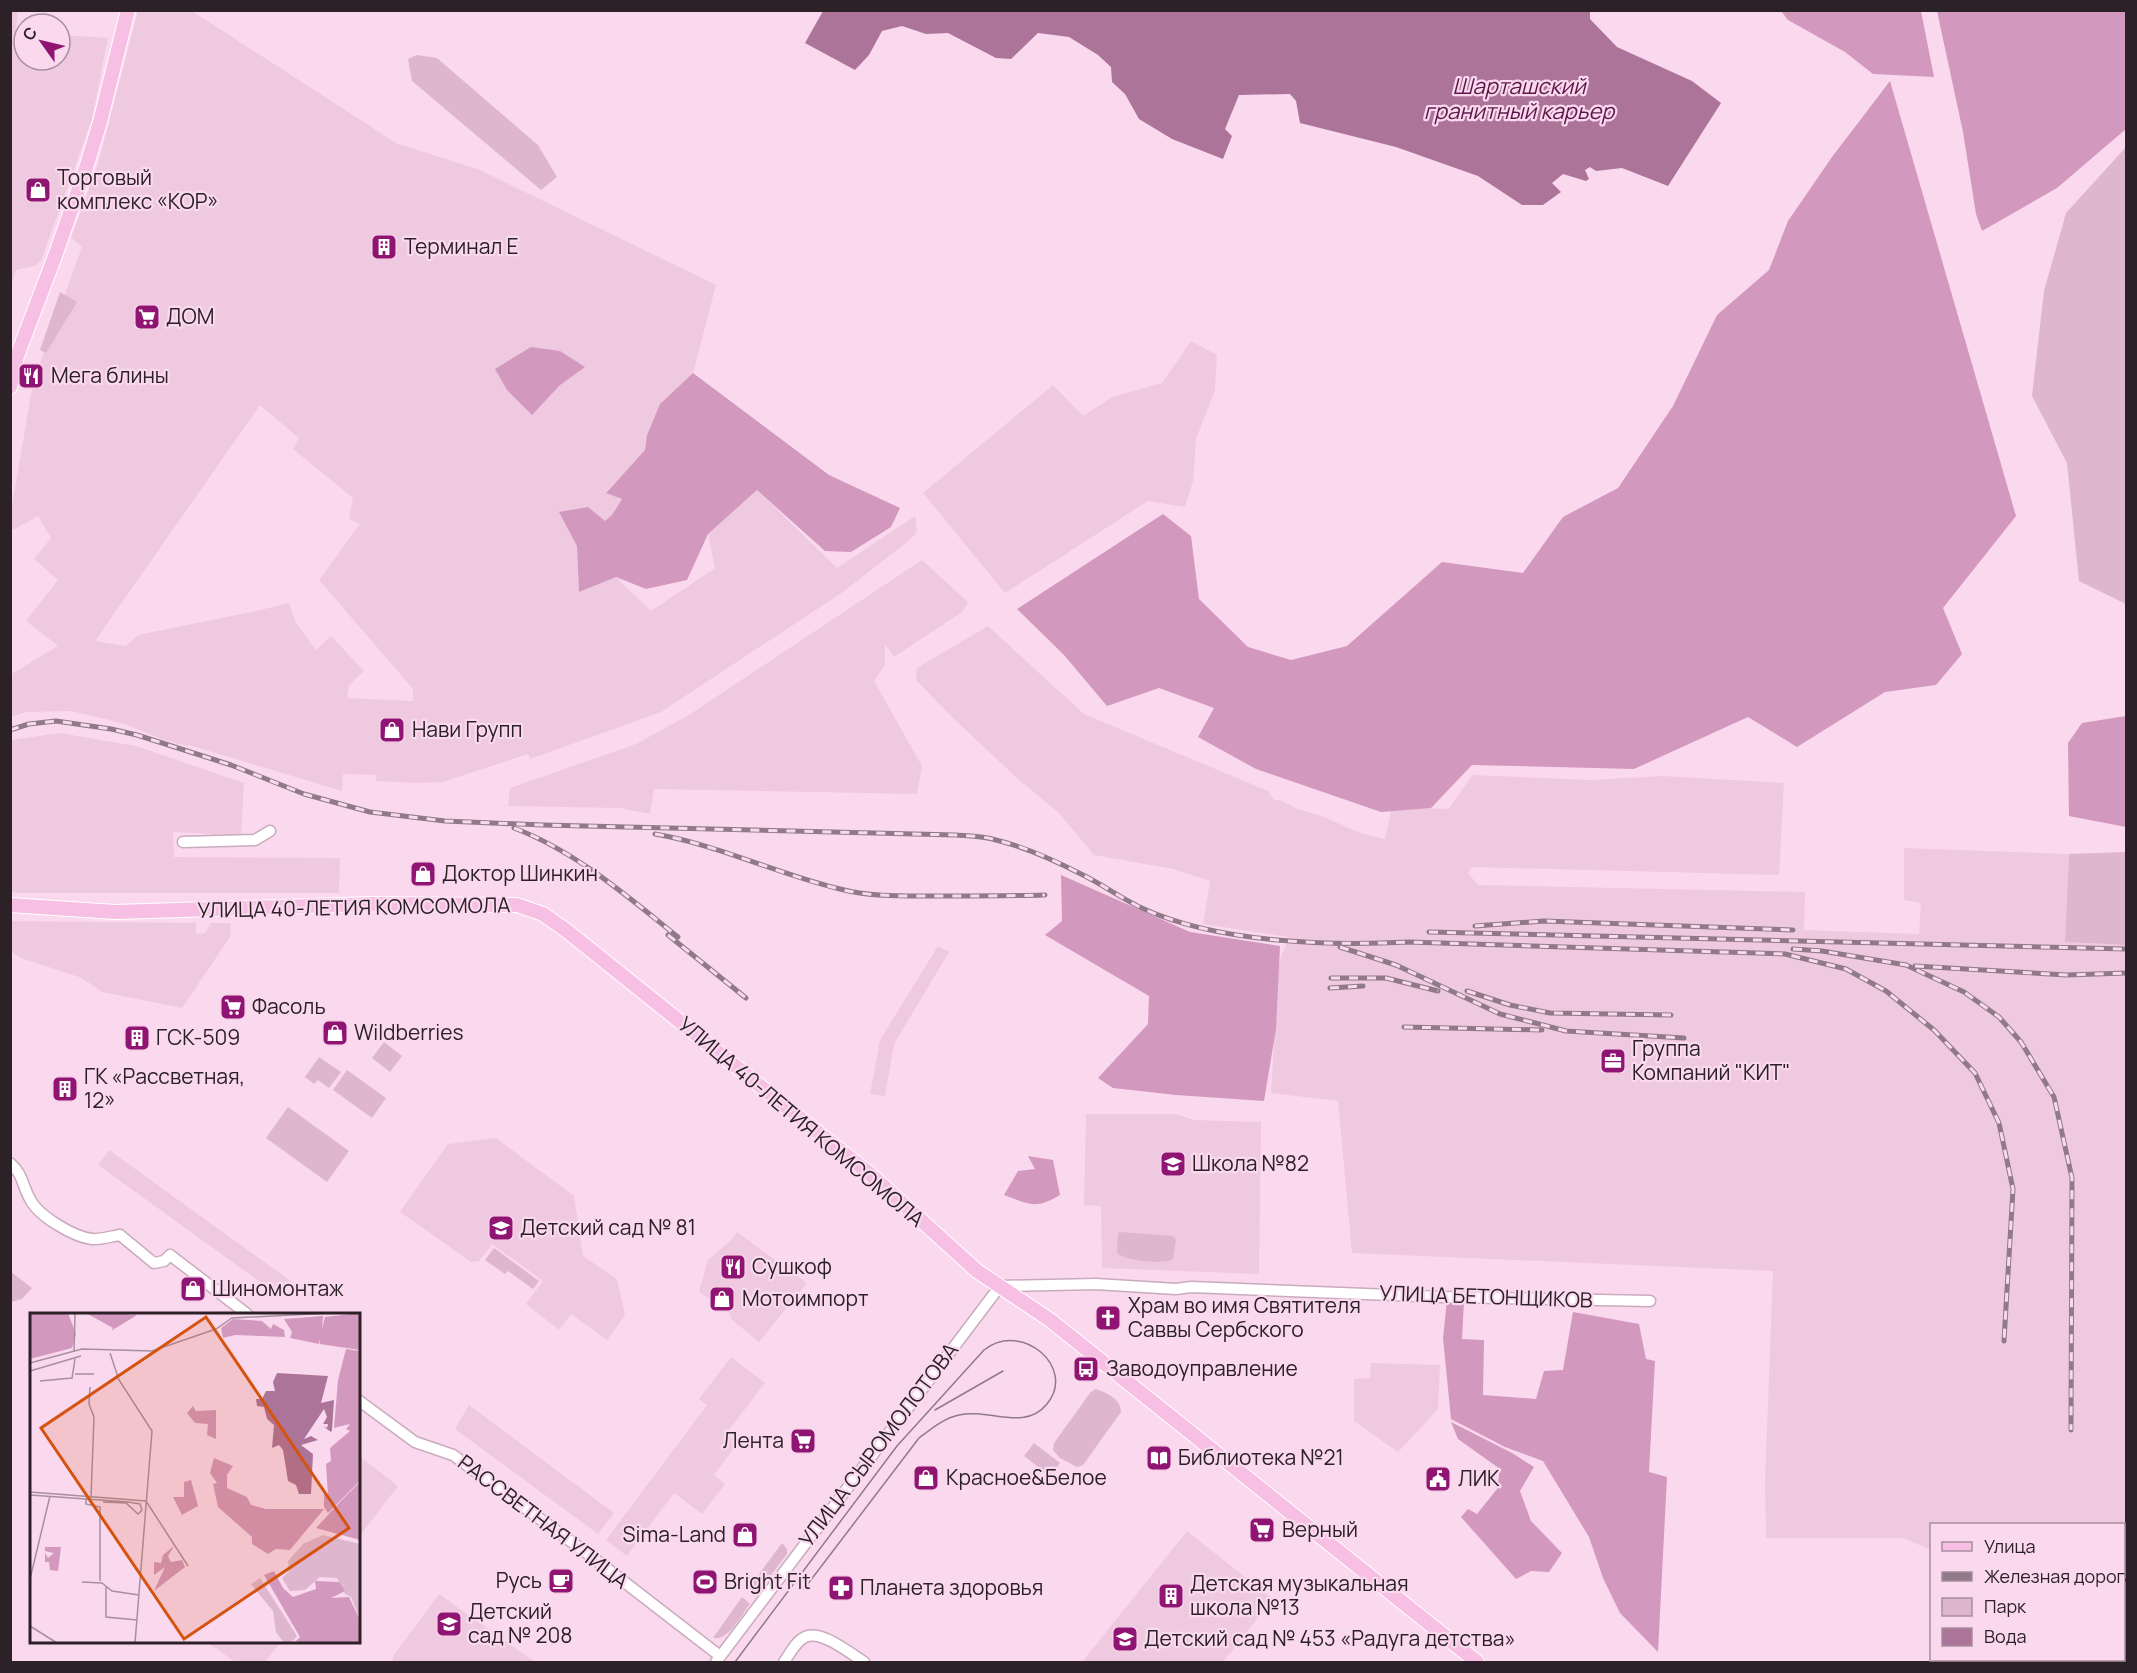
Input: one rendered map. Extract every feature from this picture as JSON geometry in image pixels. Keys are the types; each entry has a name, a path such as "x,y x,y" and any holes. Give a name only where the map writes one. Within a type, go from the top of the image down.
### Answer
{"main road":[{"path":"10,387 17,356 86,168 128,10"},
{"name":"УЛИЦА 40-ЛЕТИЯ КОМСОМОЛА","path":"10,905 115,912 373,904 518,904 543,914 870,1174 977,1271 1066,1333 1477,1662"}],"street":[{"path":"183,842 255,840 270,831"},
{"path":"10,1163 19,1170 30,1200 37,1211 59,1226 93,1240 120,1235 154,1263 164,1261 170,1255 247,1313"},
{"name":"УЛИЦА БЕТОНЩИКОВ","path":"1000,1286 1096,1284 1176,1289 1191,1287 1442,1297 1650,1301"},
{"name":"УЛИЦА СЫРОМОЛОТОВА","path":"718,1659 1000,1286"},
{"name":"РАССВЕТНАЯ УЛИЦА","path":"360,1401 415,1442 453,1455 588,1554 718,1659"},
{"path":"783,1662 799,1642 813,1635 825,1638 864,1662"}],"shaded area":[{"name":"Торговый комплекс «КОР»","path":"10,11 18,11 12,12 12,72 72,72 72,36 108,38 92,119 41,261 34,266 16,270 11,287"},
{"path":"138,11 192,11 396,143 480,170 716,285 693,373 660,404 647,435 645,450 606,492 622,498 612,515 577,546 579,592 616,577 651,611 715,568 708,534 757,490 837,568 915,516 917,531 912,538 843,592 661,712 530,759 528,754 443,782 376,781 376,775 343,774 342,791 189,745 164,740 122,723 71,711 26,712 11,717 10,675 58,646 26,621 58,580 34,559 51,538 38,516 13,530 11,511 33,383 82,247 71,238 98,164","holes":["260,405 299,438 293,449 353,498 349,519 360,524 319,580 413,689 413,701 347,698 349,685 364,671 331,636 316,650 296,623 289,603 138,635 126,646 95,641"]},
{"path":"1781,11 1921,11 1934,77 1873,74 1845,52 1788,20"},
{"path":"1937,11 2126,11 2126,129 2057,188 1982,231 1976,214 1963,132"},
{"path":"1890,81 2016,516 1943,608 1962,654 1936,685 1885,692 1797,747 1748,717 1634,769 1472,765 1431,808 1381,812 1256,769 1198,737 1214,708 1159,688 1107,706 1064,655 1017,609 1163,514 1191,536 1199,599 1248,647 1291,660 1347,646 1442,562 1523,573 1563,517 1618,488 1673,406 1717,315 1769,270 1788,221 1832,157"},
{"path":"1191,341 1217,355 1215,390 1196,439 1193,481 1185,507 1148,501 1005,593 923,493 1053,385 1083,416 1112,397 1162,383"},
{"path":"531,347 560,351 585,367 560,385 532,415 507,390 495,369"},
{"path":"693,373 829,475 900,508 891,527 851,552 825,551 757,490 708,534 687,580 646,589 616,577 579,592 577,546 559,512 588,507 605,521 612,515 622,499 606,493 645,450 647,435 660,404"},
{"path":"922,560 968,602 962,612 894,657 885,644 885,665 874,681 922,766 917,794 654,789 650,814 620,808 508,806 510,788 636,744 689,715"},
{"path":"988,626 1084,714 1268,791 1274,800 1280,800 1360,833 1385,839 1392,807 1449,809 1472,775 1591,780 1662,776 1784,783 1779,875 1472,867 1468,873 1478,885 1805,892 1804,930 1919,934 1921,903 1904,900 1904,848 2069,854 2065,942 2126,945 2126,1662 1998,1662 2125,1661 2125,1523 1930,1523 1930,1550 1903,1538 1766,1538 1765,1482 1773,1271 1352,1253 1338,1101 1271,1093 1279,962 1289,937 1203,924 1210,881 1173,869 1094,855 1058,812 1019,780 916,680 917,668"},
{"path":"2126,716 2126,827 2069,816 2068,743 2082,723"},
{"path":"60,733 136,746 244,783 241,835 173,832 174,857 340,858 339,893 17,893 11,891 11,740"},
{"path":"1061,875 1190,932 1280,946 1276,1029 1264,1101 1113,1088 1098,1078 1148,1024 1149,996 1045,935 1062,921"},
{"path":"11,921 196,923 196,934 205,933 211,923 231,923 230,937 182,1008 102,992 82,978 21,958 11,951"},
{"path":"938,946 949,952 894,1044 885,1096 870,1094 880,1040"},
{"name":"Школа №82","path":"1086,1114 1176,1114 1194,1120 1261,1122 1259,1274 1102,1268 1101,1206 1084,1205"},
{"name":"Детский сад № 81","path":"496,1138 574,1196 583,1256 617,1279 625,1315 607,1340 571,1314 559,1330 526,1304 543,1281 492,1244 479,1261 471,1262 400,1212 448,1144"},
{"path":"109,1150 292,1282 281,1297 98,1165"},
{"path":"1028,1156 1053,1160 1060,1195 1044,1203 1032,1204 1004,1195 1018,1171 1035,1169"},
{"path":"737,1232 807,1283 759,1342 731,1319 730,1313 699,1292 708,1260"},
{"path":"1447,1301 1464,1301 1462,1339 1484,1340 1483,1395 1536,1399 1544,1371 1563,1370 1573,1312 1639,1324 1646,1359 1655,1361 1649,1472 1667,1477 1658,1652 1620,1613 1603,1578 1589,1537 1543,1461 1505,1447 1451,1419 1443,1338"},
{"path":"731,1357 765,1383 726,1434 738,1443 714,1475 725,1484 702,1514 674,1493 627,1556 606,1540 707,1405 699,1399"},
{"path":"1371,1363 1440,1365 1438,1409 1398,1452 1354,1421 1354,1379 1370,1378"},
{"path":"469,1405 614,1513 598,1534 455,1429"},
{"path":"1451,1422 1512,1453 1534,1467 1520,1491 1531,1521 1562,1553 1549,1572 1531,1571 1516,1579 1461,1517 1468,1509 1477,1514 1497,1489 1500,1469 1458,1439"},
{"path":"360,1457 398,1486 360,1536"},
{"path":"1187,1531 1273,1599 1223,1662 1082,1662"},
{"name":"Детский сад № 208","path":"439,1594 535,1662 392,1662 394,1655"},
{"path":"208,1643 280,1643 265,1662 235,1662"}],"green space":[{"path":"417,55 437,58 538,145 557,177 541,190 412,81 408,59"},
{"path":"2126,147 2126,604 2079,581 2067,463 2032,396 2044,291 2066,213"},
{"path":"60,292 77,302 46,353 40,350"},
{"path":"2126,852 2126,945 2065,942 2069,854"},
{"path":"384,1042 402,1056 390,1072 372,1058"},
{"path":"319,1057 341,1072 329,1088 318,1080 314,1084 305,1077"},
{"path":"347,1070 386,1098 372,1118 333,1090"},
{"path":"288,1107 349,1151 327,1182 266,1138"},
{"path":"1118,1233 1173,1236 1176,1240 1173,1259 1154,1262 1122,1256 1117,1253"},
{"path":"494,1248 539,1281 533,1289 508,1271 505,1274 485,1260"},
{"path":"11,1272 32,1288 22,1299 11,1302"},
{"path":"1095,1389 1116,1400 1121,1412 1083,1465 1077,1467 1060,1458 1053,1450 1054,1443"},
{"path":"1034,1443 1060,1463 1050,1476 1024,1456"},
{"path":"782,1543 787,1549 787,1554 756,1595 748,1589"},
{"path":"742,1597 750,1604 739,1620 724,1636 713,1638"}],"water":[{"name":"Шарташский гранитный карьер","path":"823,11 1590,11 1590,19 1617,47 1692,81 1721,103 1668,186 1622,168 1596,171 1590,167 1585,170 1589,179 1586,181 1563,174 1552,183 1561,192 1543,205 1522,205 1478,176 1396,147 1300,123 1296,101 1290,94 1239,95 1225,129 1232,136 1223,159 1172,139 1139,119 1125,94 1112,82 1111,67 1098,55 1069,37 1038,33 1011,59 996,58 948,33 926,34 902,26 882,31 869,55 855,70 805,43"}],"tram line":[{"path":"735,1662 897,1446 984,1350 999,1342 1014,1341 1029,1344 1041,1352 1050,1363 1055,1376 1054,1390 1047,1404 1028,1417 982,1414 953,1416 919,1438 804,1589"},
{"path":"935,1410 1003,1371"}],"railway":[{"path":"10,730 29,724 56,721 111,729 231,765 304,794 370,812 445,821 955,835 986,838 1018,846 1050,859 1144,909 1174,920 1206,929 1274,940 1785,954 1846,969 1886,991 1934,1030 1975,1073 1999,1123 2013,1189 2004,1341"},
{"path":"514,828 579,862 678,937"},
{"path":"655,834 702,845 817,883 863,893 911,896 1045,895"},
{"path":"1475,926 1544,921 1793,930"},
{"path":"1429,932 2126,949"},
{"path":"668,935 746,998"},
{"path":"1340,947 1396,965 1500,1014 1566,1031 1684,1038"},
{"path":"1793,949 1822,951 1906,965 1964,992 1999,1017 2021,1042 2054,1097 2072,1178 2071,1430"},
{"path":"1915,966 2067,975 2126,973"},
{"path":"1331,978 1386,978 1438,991"},
{"path":"1330,988 1363,986"},
{"path":"1467,991 1510,1005 1550,1013 1671,1015"},
{"path":"1404,1027 1542,1030"}],"place":[{"name":"Торговый комплекс «КОР»","path":"38,190"},
{"name":"Терминал Е","path":"384,247"},
{"name":"ДОМ","path":"147,317"},
{"name":"Мега блины","path":"31,376"},
{"name":"Нави Групп","path":"392,730"},
{"name":"Доктор Шинкин","path":"423,874"},
{"name":"Фасоль","path":"233,1007"},
{"name":"Wildberries","path":"335,1033"},
{"name":"ГСК-509","path":"137,1038"},
{"name":"Группа Компаний \"КИТ\"","path":"1613,1061"},
{"name":"ГК «Рассветная, 12»","path":"65,1089"},
{"name":"Школа №82","path":"1173,1164"},
{"name":"Детский сад № 81","path":"501,1228"},
{"name":"Сушкоф","path":"733,1267"},
{"name":"Шиномонтаж","path":"193,1289"},
{"name":"Мотоимпорт","path":"722,1299"},
{"name":"Храм во имя Святителя Саввы Сербского","path":"1108,1318"},
{"name":"Заводоуправление","path":"1086,1369"},
{"name":"Лента","path":"803,1441"},
{"name":"Библиотека №21","path":"1159,1458"},
{"name":"Красное&Белое","path":"926,1478"},
{"name":"ЛИК","path":"1438,1479"},
{"name":"Верный","path":"1262,1530"},
{"name":"Sima-Land","path":"745,1535"},
{"name":"Русь","path":"561,1581"},
{"name":"Bright Fit","path":"705,1582"},
{"name":"Планета здоровья","path":"841,1588"},
{"name":"Детская музыкальная школа №13","path":"1171,1596"},
{"name":"Детский сад № 208","path":"449,1624"},
{"name":"Детский сад № 453 «Радуга детства»","path":"1125,1639"}]}
